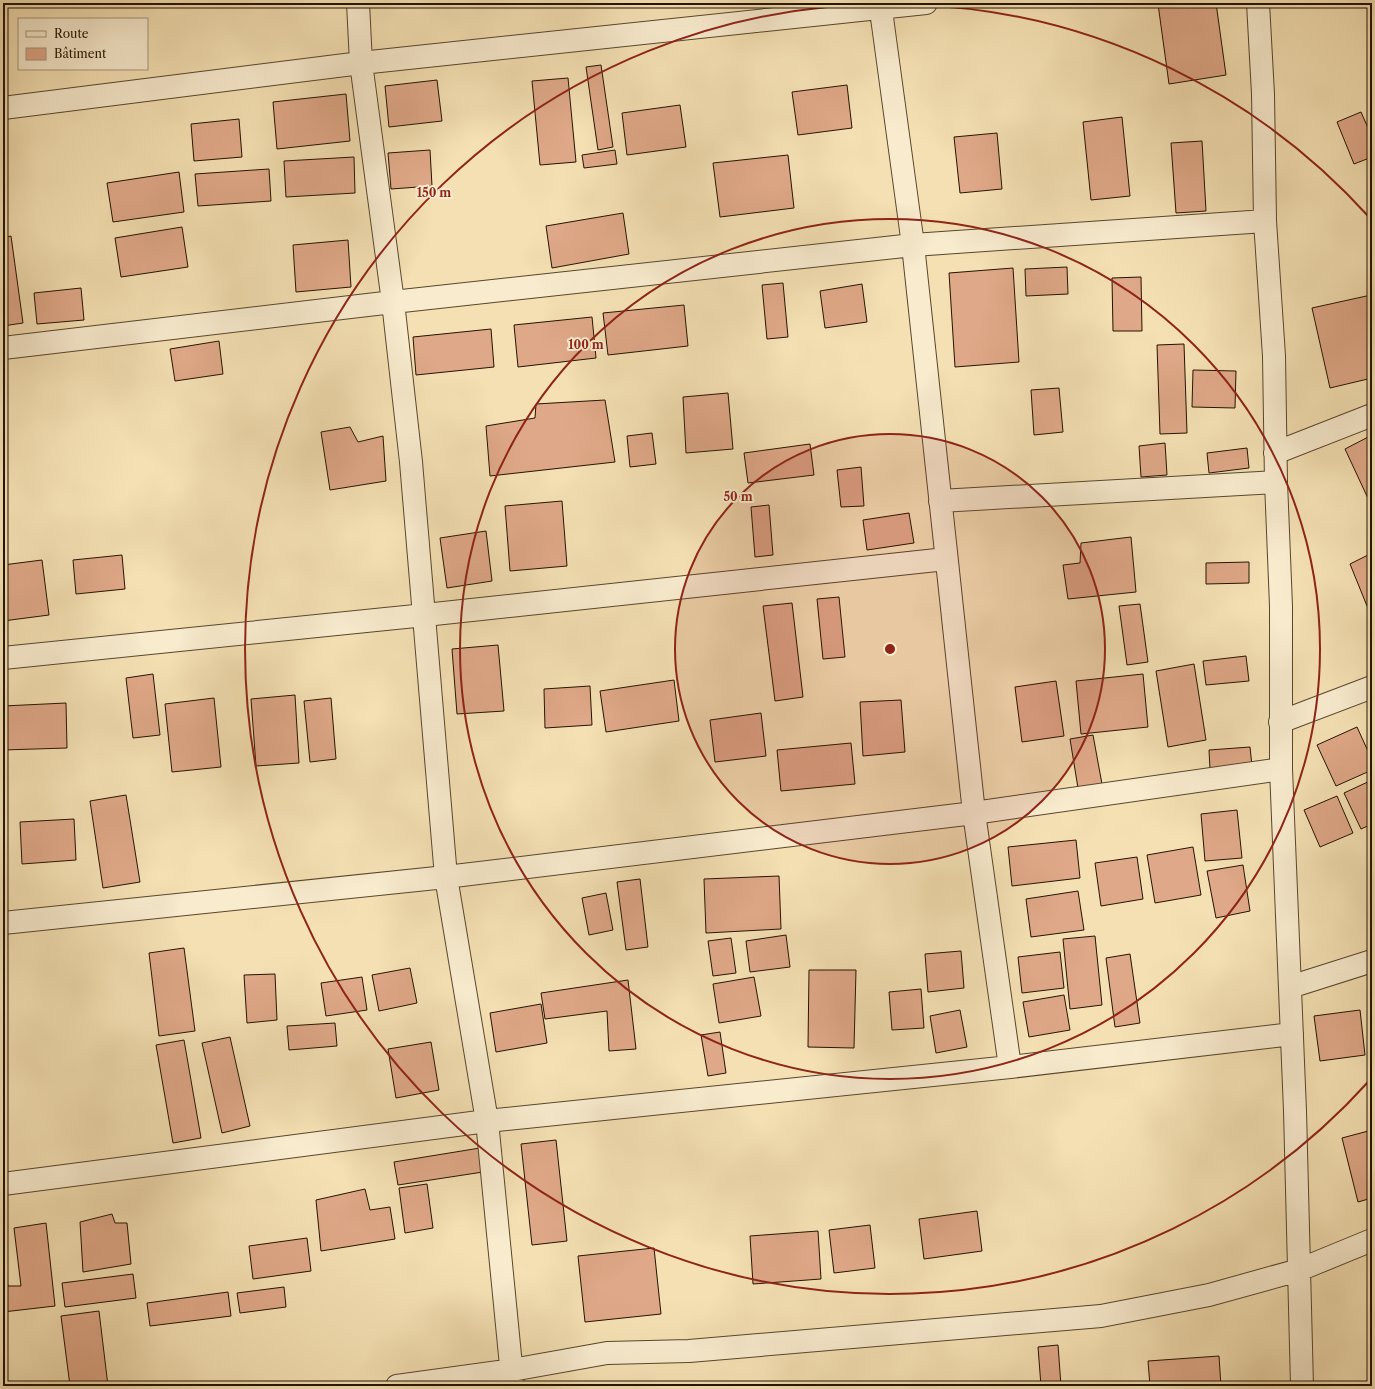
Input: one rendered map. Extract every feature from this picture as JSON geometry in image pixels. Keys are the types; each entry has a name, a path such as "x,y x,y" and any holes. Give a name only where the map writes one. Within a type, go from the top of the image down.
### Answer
{"street":[{"path":"358,3 361,64 393,302 411,462 446,877 487,1121 513,1378"},
{"path":"3,108 361,64 880,5 926,3"},
{"path":"1258,3 1263,94 1266,221 1274,356 1275,453 1281,606 1281,769 1292,1034 1302,1386"},
{"path":"880,5 913,245 974,813 1010,1067"},
{"path":"3,348 393,302 913,245 1266,221"},
{"path":"1275,453 1372,415"},
{"path":"940,501 1276,482"},
{"path":"3,658 425,615 946,559"},
{"path":"1280,722 1372,687"},
{"path":"3,923 446,877 974,813 1281,769"},
{"path":"1290,987 1372,961"},
{"path":"3,1184 487,1121 1010,1067 1292,1034"},
{"path":"397,1386 513,1378 607,1353 689,1351 1101,1316 1209,1295 1299,1270 1372,1240"}],"building":[{"path":"1216,3 1226,75 1169,84 1158,4"},
{"path":"601,65 613,147 598,150 586,67"},
{"path":"568,78 576,162 540,165 532,81"},
{"path":"437,80 442,121 389,127 385,86"},
{"path":"847,85 852,128 798,135 792,92"},
{"path":"346,94 350,141 277,149 273,102"},
{"path":"680,105 686,147 627,155 622,113"},
{"path":"1361,112 1372,137 1372,157 1354,164 1337,122"},
{"path":"1122,117 1130,196 1091,200 1083,122"},
{"path":"239,119 242,157 194,161 191,124"},
{"path":"997,133 1002,189 960,193 954,137"},
{"path":"1202,141 1206,211 1176,213 1171,143"},
{"path":"430,150 432,186 391,189 388,153"},
{"path":"615,150 617,164 584,168 582,155"},
{"path":"788,155 794,208 720,217 713,163"},
{"path":"354,157 355,193 286,197 284,161"},
{"path":"269,169 271,201 198,206 195,174"},
{"path":"179,172 184,212 113,222 107,183"},
{"path":"623,213 629,254 552,268 546,226"},
{"path":"182,227 188,267 121,277 115,238"},
{"path":"11,236 23,323 3,326 3,238"},
{"path":"348,240 351,287 296,292 293,245"},
{"path":"1067,267 1068,294 1026,296 1025,269"},
{"path":"1013,268 1019,362 955,367 949,273"},
{"path":"1141,277 1142,331 1113,331 1112,278"},
{"path":"783,283 788,337 767,339 762,285"},
{"path":"862,284 867,322 825,328 820,291"},
{"path":"81,288 84,320 37,324 34,293"},
{"path":"1371,295 1372,378 1330,388 1312,308"},
{"path":"684,305 688,346 608,355 603,313"},
{"path":"592,317 596,358 518,367 514,325"},
{"path":"491,329 494,367 416,375 413,337"},
{"path":"219,341 223,374 175,381 170,349"},
{"path":"1184,344 1187,433 1160,434 1157,345"},
{"path":"1193,370 1236,371 1235,408 1192,407"},
{"path":"1059,388 1063,432 1034,435 1031,390"},
{"path":"728,393 733,449 686,453 683,397"},
{"path":"605,400 615,462 490,476 486,426 535,418 536,404"},
{"path":"350,427 358,442 383,436 386,481 330,490 321,432"},
{"path":"652,433 656,464 630,467 627,436"},
{"path":"1372,435 1372,507 1345,449"},
{"path":"1165,443 1167,475 1141,477 1139,446"},
{"path":"810,444 814,475 748,483 744,453"},
{"path":"1247,448 1249,468 1209,473 1207,453"},
{"path":"861,467 864,506 841,507 837,470"},
{"path":"562,501 567,566 510,571 505,506"},
{"path":"769,505 773,555 755,557 751,507"},
{"path":"909,513 914,543 867,550 863,520"},
{"path":"486,531 492,581 447,588 440,538"},
{"path":"1131,537 1136,592 1068,599 1063,565 1080,563 1081,543"},
{"path":"1372,553 1372,604 1367,606 1350,564"},
{"path":"122,555 125,589 76,594 73,560"},
{"path":"42,560 49,615 3,621 3,565"},
{"path":"1249,562 1249,583 1206,584 1206,563"},
{"path":"839,597 845,657 823,659 817,599"},
{"path":"792,603 803,697 775,701 763,606"},
{"path":"1140,604 1148,662 1127,665 1119,606"},
{"path":"498,645 504,711 457,714 452,649"},
{"path":"1246,656 1249,681 1206,685 1203,661"},
{"path":"1194,664 1206,740 1168,747 1156,671"},
{"path":"153,674 160,735 133,738 126,678"},
{"path":"1143,674 1148,727 1081,734 1076,681"},
{"path":"674,680 679,721 606,732 600,691"},
{"path":"1056,681 1064,736 1022,742 1015,687"},
{"path":"590,686 592,725 545,728 544,689"},
{"path":"295,695 299,763 256,766 251,699"},
{"path":"214,698 221,767 172,772 165,704"},
{"path":"331,698 336,759 310,762 304,701"},
{"path":"901,700 905,752 863,756 860,702"},
{"path":"66,703 67,748 3,750 3,706"},
{"path":"761,713 766,756 715,762 710,720"},
{"path":"1357,727 1372,760 1372,770 1336,786 1317,745"},
{"path":"1093,735 1102,784 1078,788 1070,739"},
{"path":"851,743 855,784 781,791 777,750"},
{"path":"1250,747 1252,766 1210,769 1209,750"},
{"path":"1372,780 1372,824 1361,829 1344,793"},
{"path":"126,795 140,882 103,888 90,801"},
{"path":"1337,796 1353,833 1320,847 1304,810"},
{"path":"1237,810 1242,858 1205,861 1201,814"},
{"path":"74,819 76,860 22,864 20,822"},
{"path":"1076,840 1080,878 1012,886 1008,847"},
{"path":"1193,847 1201,895 1155,903 1147,855"},
{"path":"1137,857 1143,899 1101,906 1095,863"},
{"path":"1243,865 1250,911 1216,918 1207,871"},
{"path":"779,876 781,929 706,933 704,879"},
{"path":"640,879 648,947 626,950 617,882"},
{"path":"1078,891 1084,930 1031,937 1026,899"},
{"path":"606,893 613,930 589,935 582,898"},
{"path":"786,935 790,967 750,972 746,941"},
{"path":"1095,936 1102,1005 1070,1009 1063,939"},
{"path":"731,938 736,973 713,976 708,941"},
{"path":"184,948 195,1031 159,1036 149,953"},
{"path":"961,951 964,988 928,992 925,954"},
{"path":"1060,952 1064,988 1022,993 1018,957"},
{"path":"1130,954 1140,1023 1115,1027 1106,958"},
{"path":"410,968 417,1003 379,1011 372,975"},
{"path":"809,970 856,970 854,1048 808,1047"},
{"path":"275,974 277,1020 247,1023 244,975"},
{"path":"362,977 367,1010 326,1016 321,983"},
{"path":"754,977 761,1016 719,1023 713,984"},
{"path":"628,980 636,1049 609,1051 607,1011 545,1019 541,993"},
{"path":"921,989 924,1028 892,1030 889,992"},
{"path":"1064,995 1070,1030 1029,1037 1023,1002"},
{"path":"541,1004 547,1043 496,1052 490,1013"},
{"path":"960,1010 967,1047 936,1053 930,1016"},
{"path":"1360,1010 1365,1055 1320,1061 1314,1016"},
{"path":"335,1023 337,1046 289,1050 287,1026"},
{"path":"720,1032 726,1073 708,1076 701,1035"},
{"path":"230,1037 250,1126 222,1133 202,1043"},
{"path":"184,1040 201,1138 173,1143 156,1045"},
{"path":"431,1042 439,1090 396,1098 388,1049"},
{"path":"1372,1130 1372,1198 1358,1202 1342,1138"},
{"path":"556,1140 567,1241 532,1245 521,1144"},
{"path":"480,1148 483,1172 398,1185 394,1162"},
{"path":"427,1184 433,1228 405,1233 399,1188"},
{"path":"365,1189 370,1210 390,1207 395,1239 321,1251 316,1200"},
{"path":"977,1211 982,1251 924,1259 919,1219"},
{"path":"112,1214 115,1223 127,1223 131,1264 83,1272 80,1222"},
{"path":"46,1223 55,1306 3,1312 3,1255 8,1286 21,1286 14,1228"},
{"path":"870,1225 875,1268 834,1273 829,1230"},
{"path":"818,1231 821,1279 753,1284 750,1236"},
{"path":"307,1238 311,1271 253,1279 249,1246"},
{"path":"654,1248 661,1314 585,1322 578,1256"},
{"path":"133,1274 136,1298 65,1307 62,1283"},
{"path":"284,1287 286,1307 240,1313 237,1293"},
{"path":"228,1292 231,1316 150,1326 147,1303"},
{"path":"99,1311 108,1386 70,1386 61,1316"},
{"path":"1058,1345 1061,1386 1041,1386 1038,1347"},
{"path":"1219,1356 1221,1386 1150,1386 1148,1361"},
{"path":"582,1382 582,1386 534,1386 534,1383"}]}
